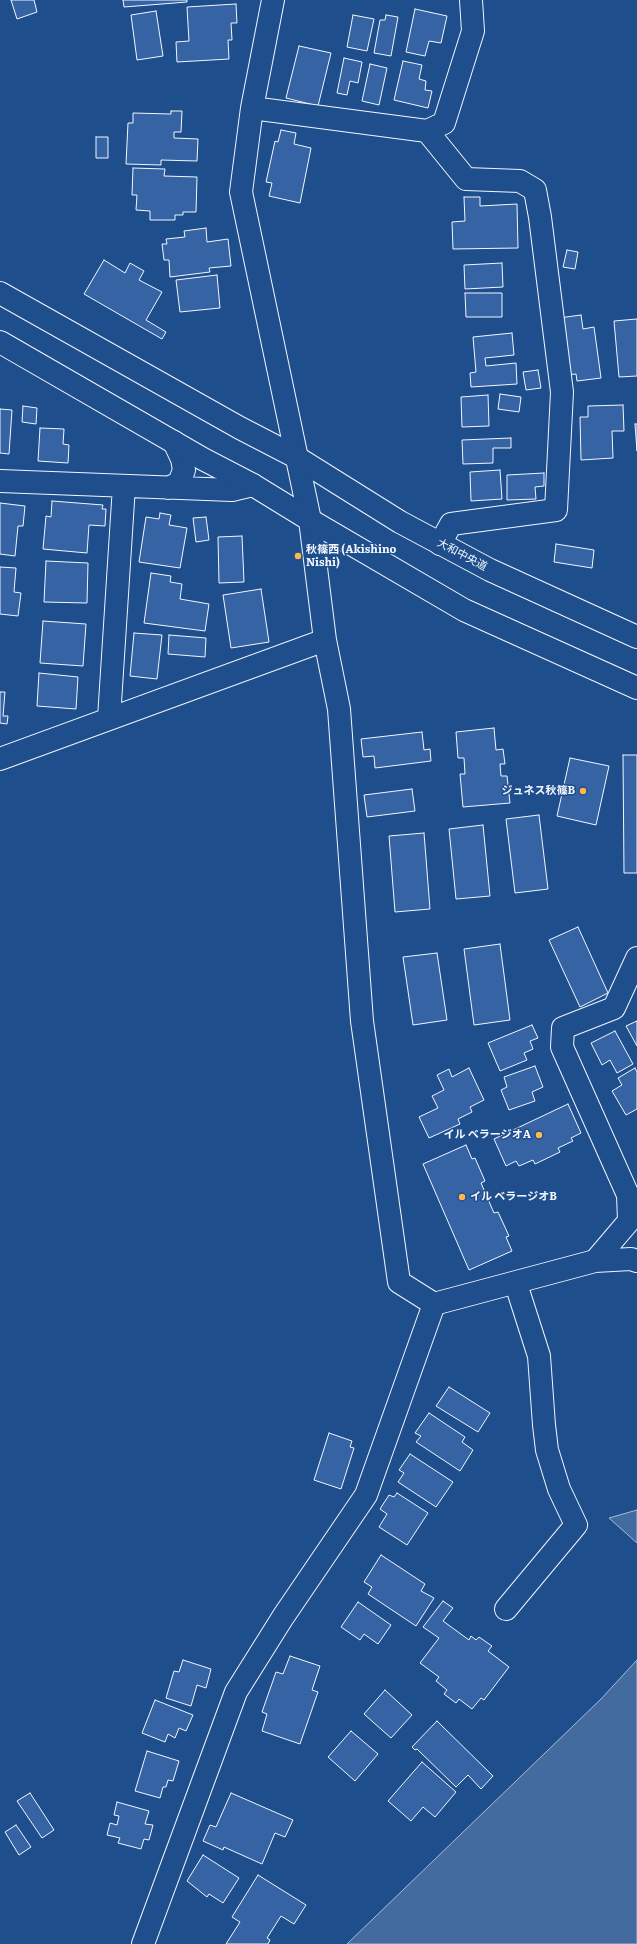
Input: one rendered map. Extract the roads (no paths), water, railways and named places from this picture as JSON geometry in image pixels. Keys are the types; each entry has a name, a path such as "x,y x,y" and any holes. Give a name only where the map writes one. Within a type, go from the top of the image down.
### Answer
{"street":[{"path":"272,0 252,108 241,192 310,520 325,640 339,709 362,1020 399,1282 434,1304 516,1284 594,1261 630,1259 637,1261"},
{"path":"252,108 427,131 444,123 473,31 471,0"},
{"path":"427,131 466,179 520,181 535,190 540,217 562,392 556,510 451,524 440,544"},
{"name":"大和中央道","path":"0,293 240,428 296,457 400,522 440,544 490,570 637,637"},
{"path":"0,342 174,442 253,485 464,610 637,688"},
{"path":"168,488 178,483 184,470 182,459 174,442"},
{"path":"0,481 232,490 253,485"},
{"path":"109,718 124,486"},
{"path":"0,759 325,640"},
{"path":"594,1261 629,1222 628,1195 562,1047 563,1028 614,1008 637,958"},
{"path":"506,1609 576,1525 559,1489 547,1450 540,1356 516,1284"},
{"path":"143,1944 236,1692 283,1617 366,1495 434,1304"}],"water":[{"path":"637,1510 637,1543 609,1518"},
{"path":"637,1660 637,1944 347,1944 601,1699"}],"place":[{"name":"秋篠西 (Akishino Nishi)","path":"298,556"},
{"name":"ジュネス秋篠B","path":"583,791"},
{"name":"イル ベラージオA","path":"539,1135"},
{"name":"イル ベラージオB","path":"462,1197"}]}
